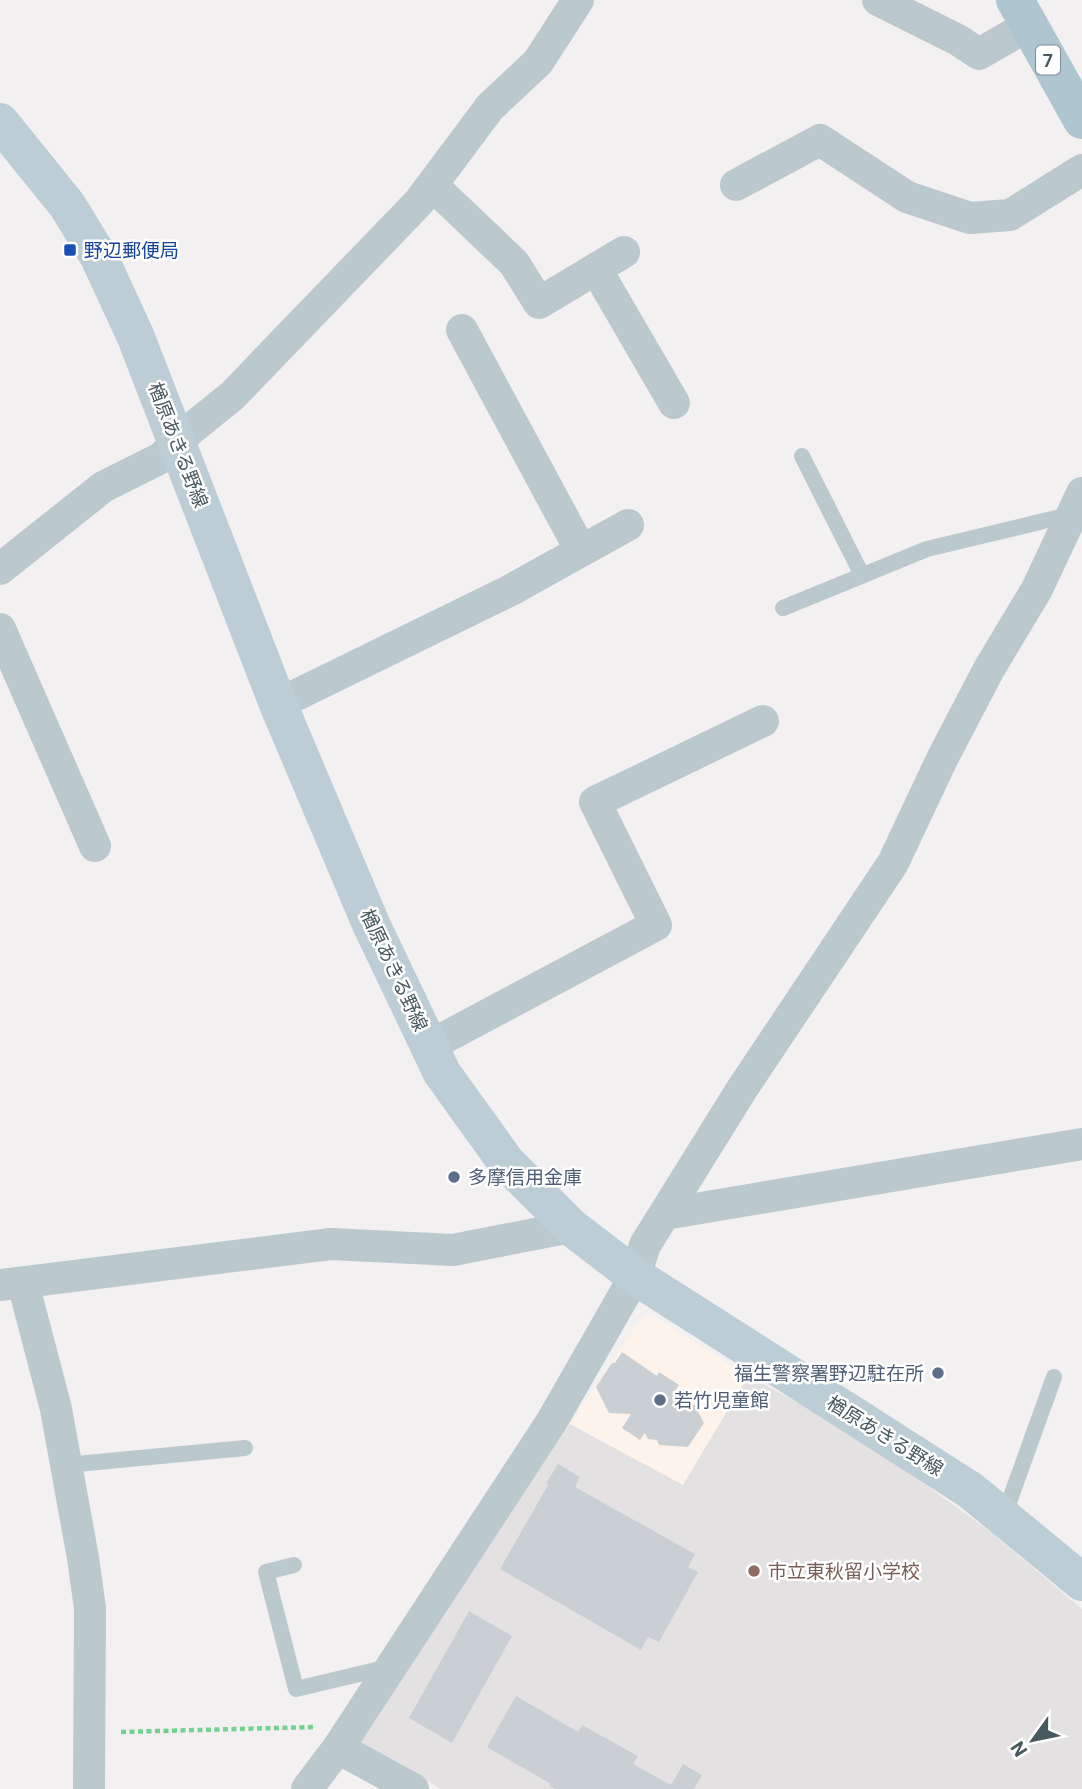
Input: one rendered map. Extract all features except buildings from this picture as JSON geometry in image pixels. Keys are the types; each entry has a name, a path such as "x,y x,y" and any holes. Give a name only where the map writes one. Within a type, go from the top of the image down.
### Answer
{"main road":[{"name":"7","path":"1022,13 1082,120"},
{"name":"楢原あきる野線","path":"0,122 67,205 99,257 135,335 278,704 371,924 442,1073 506,1162 571,1227 635,1276 970,1490 1082,1582"}],"street":[{"path":"0,569 103,487 161,458 232,396 419,202 490,107 538,62 578,0"},
{"path":"878,0 958,40 979,54 1022,13"},
{"path":"736,185 820,140 907,197 970,218 1010,215 1082,170"},
{"path":"432,185 514,263 539,303 624,252"},
{"path":"596,269 674,403"},
{"path":"462,330 581,551"},
{"path":"307,1789 345,1737 552,1421 635,1276 645,1245 742,1089 893,863 989,669 1037,589 1077,503"},
{"path":"278,704 512,590 628,525"},
{"path":"0,629 95,846"},
{"path":"429,1046 656,925 595,802 763,722"},
{"path":"665,1214 1082,1144"},
{"path":"89,1789 90,1608 56,1409 12,1284 331,1244 453,1250 571,1227"},
{"path":"345,1737 414,1789"}],"lane":[{"path":"802,456 862,575"},
{"path":"783,608 927,549 1077,503"},
{"path":"1004,1516 1054,1377"},
{"path":"66,1465 245,1448"},
{"path":"294,1565 266,1572 296,1689 391,1666"}],"path":[{"path":"89,1732 345,1737"}],"shaded area":[{"name":"若竹児童館","path":"650,1314 748,1376 683,1486 570,1424 641,1319"},
{"name":"市立東秋留小学校","path":"748,1376 803,1405 904,1469 992,1533 1082,1609 1082,1789 441,1789 357,1740 570,1424 683,1485"}],"place":[{"name":"野辺郵便局","path":"70,250"},
{"name":"多摩信用金庫","path":"454,1177"},
{"name":"福生警察署野辺駐在所","path":"938,1373"},
{"name":"若竹児童館","path":"660,1400"},
{"name":"市立東秋留小学校","path":"754,1571"}]}
